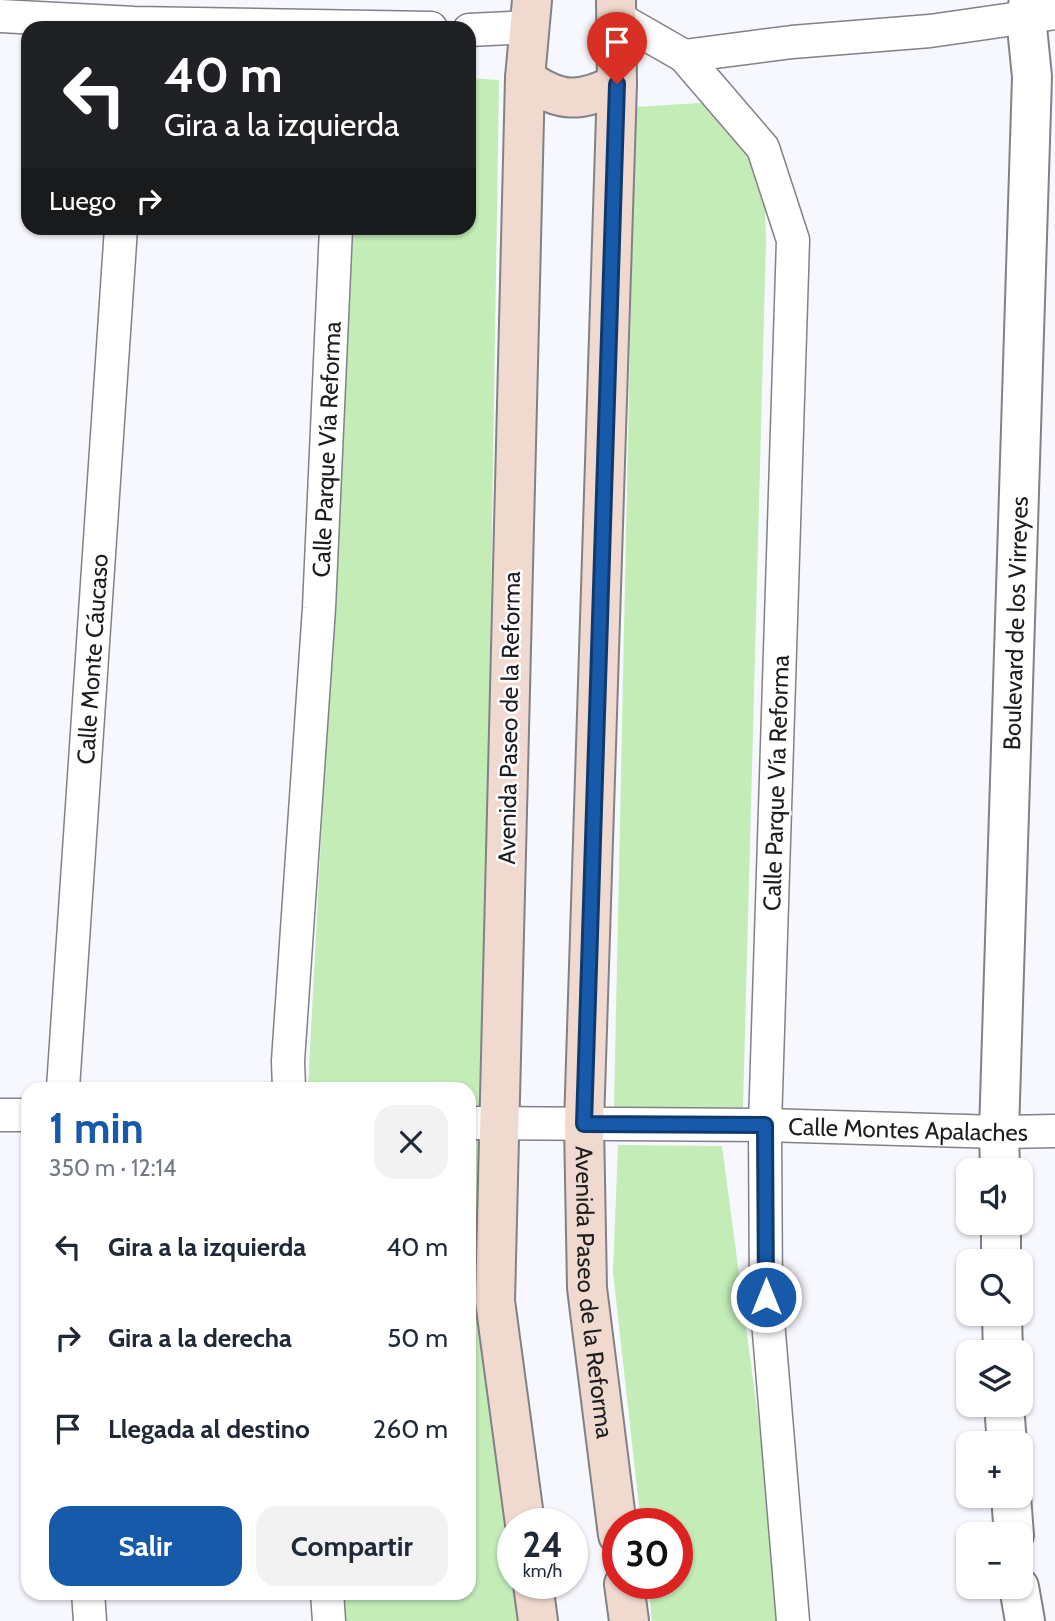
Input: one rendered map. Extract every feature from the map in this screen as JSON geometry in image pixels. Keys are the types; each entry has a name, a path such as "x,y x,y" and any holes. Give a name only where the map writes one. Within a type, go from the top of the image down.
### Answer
{"main road":[{"name":"Avenida Paseo de la Reforma","path":"615,1508 587,1288 584,1124 617,84 616,8"},
{"name":"Avenida Paseo de la Reforma","path":"523,1508 495,1301 484,1122 525,78 531,13"},
{"path":"525,78 543,91 568,99 594,96 617,84"},
{"path":"535,1599 538,1621"},
{"path":"626,1599 629,1621"}],"street":[{"name":"Calle Parque Vía Reforma","path":"616,8 684,57 763,148 793,240 765,1125 766,1297 793,1621"},
{"path":"476,28 531,13"},
{"path":"0,16 242,21"},
{"path":"684,57 792,42 930,31 1041,16"},
{"name":"Boulevard de los Virreyes","path":"1000,1158 1032,77 1041,16"},
{"name":"Calle Monte Cáucaso","path":"63,1082 121,235"},
{"name":"Calle Parque Vía Reforma","path":"289,1082 288,1061 319,608 336,235"},
{"path":"0,1115 21,1115"},
{"name":"Calle Montes Apalaches","path":"484,1122 1055,1131"},
{"path":"1021,1599 1025,1621"},
{"path":"89,1600 90,1621"},
{"path":"328,1600 330,1621"}],"green space":[{"path":"476,78 499,80 483,1109 476,1108 476,1082 308,1082 353,235 476,235"},
{"path":"714,102 764,181 766,240 743,1107 614,1108 635,107"},
{"path":"476,1139 481,1139 476,1291"},
{"path":"618,1145 722,1146 785,1621 652,1621 650,1599 693,1599 693,1508 639,1508 613,1272"},
{"path":"476,1291 506,1508 497,1508 497,1599 518,1599 522,1621 345,1621 342,1600 476,1600"}],"route":[{"path":"617,84 584,1124 765,1125 766,1297"}]}
